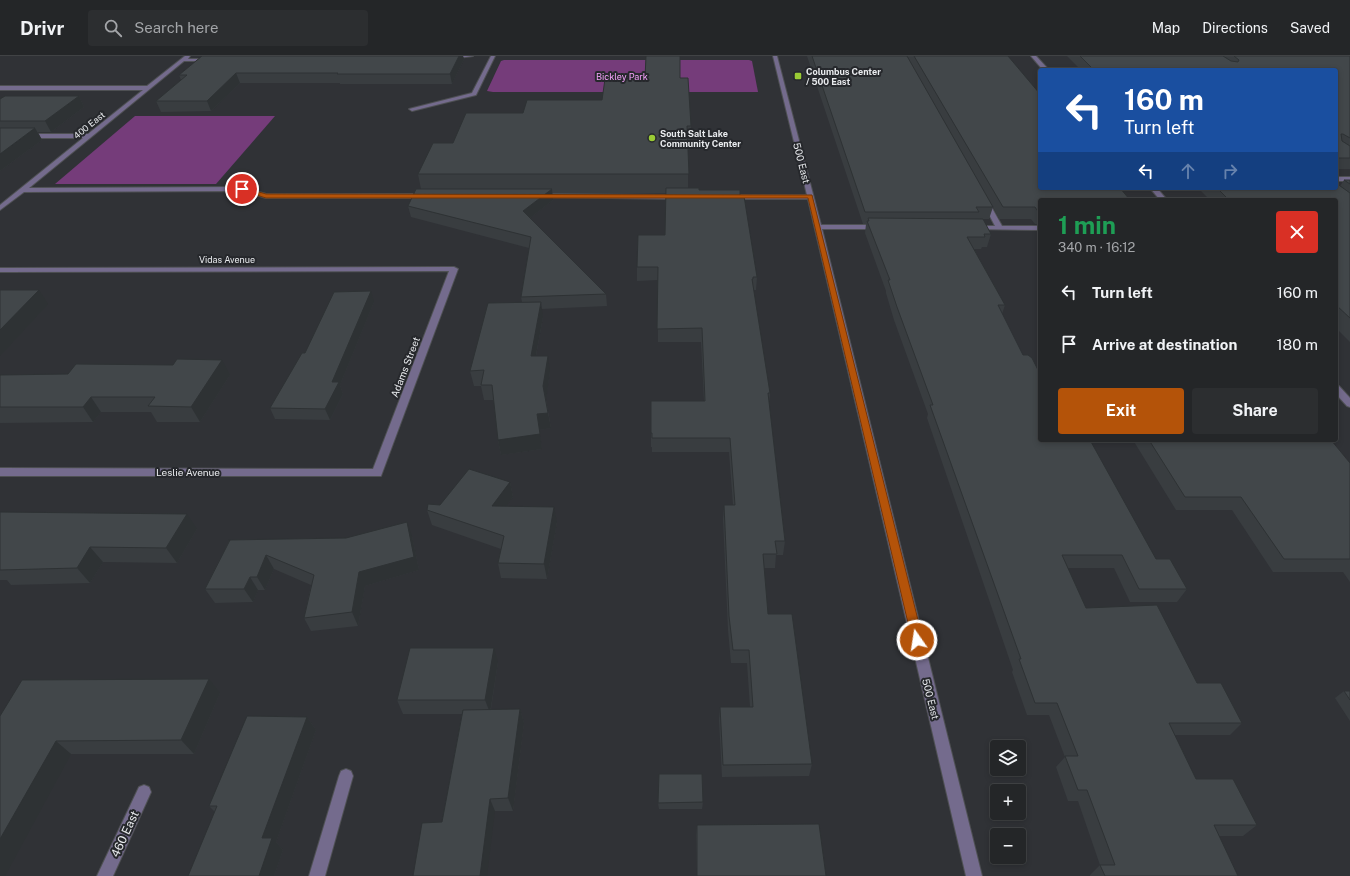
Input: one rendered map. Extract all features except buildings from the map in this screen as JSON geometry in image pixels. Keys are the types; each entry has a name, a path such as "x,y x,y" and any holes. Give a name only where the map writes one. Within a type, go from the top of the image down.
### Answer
{"street":[{"path":"444,58 471,56"},
{"path":"412,109 474,94 493,56"},
{"name":"500 East","path":"775,56 818,227 974,876"},
{"path":"1033,56 1044,68"},
{"path":"186,58 217,60"},
{"name":"400 East","path":"0,208 186,58"},
{"path":"0,88 149,88"},
{"path":"0,136 90,136"},
{"path":"1338,179 1350,179"},
{"path":"22,190 242,189 266,196 432,196"},
{"path":"1155,190 1162,198"},
{"path":"981,193 1000,228"},
{"path":"535,196 686,196"},
{"path":"726,197 810,197"},
{"path":"818,227 889,228"},
{"path":"968,228 1038,228"},
{"name":"Vidas Avenue","path":"0,270 454,269"},
{"name":"Adams Street","path":"377,473 454,269"},
{"path":"1338,390 1350,404"},
{"name":"Leslie Avenue","path":"0,472 377,473"},
{"path":"317,876 346,776"},
{"name":"460 East","path":"105,876 144,792"}],"green space":[{"name":"Bickley Park","path":"749,60 752,61 758,92 487,91 501,61"},
{"path":"135,116 275,116 216,184 55,184"}],"place":[{"name":"Columbus Center / 500 East","path":"798,76"},
{"name":"South Salt Lake Community Center","path":"652,138"}],"route":[{"path":"242,189 266,196 810,197 917,640"}]}
